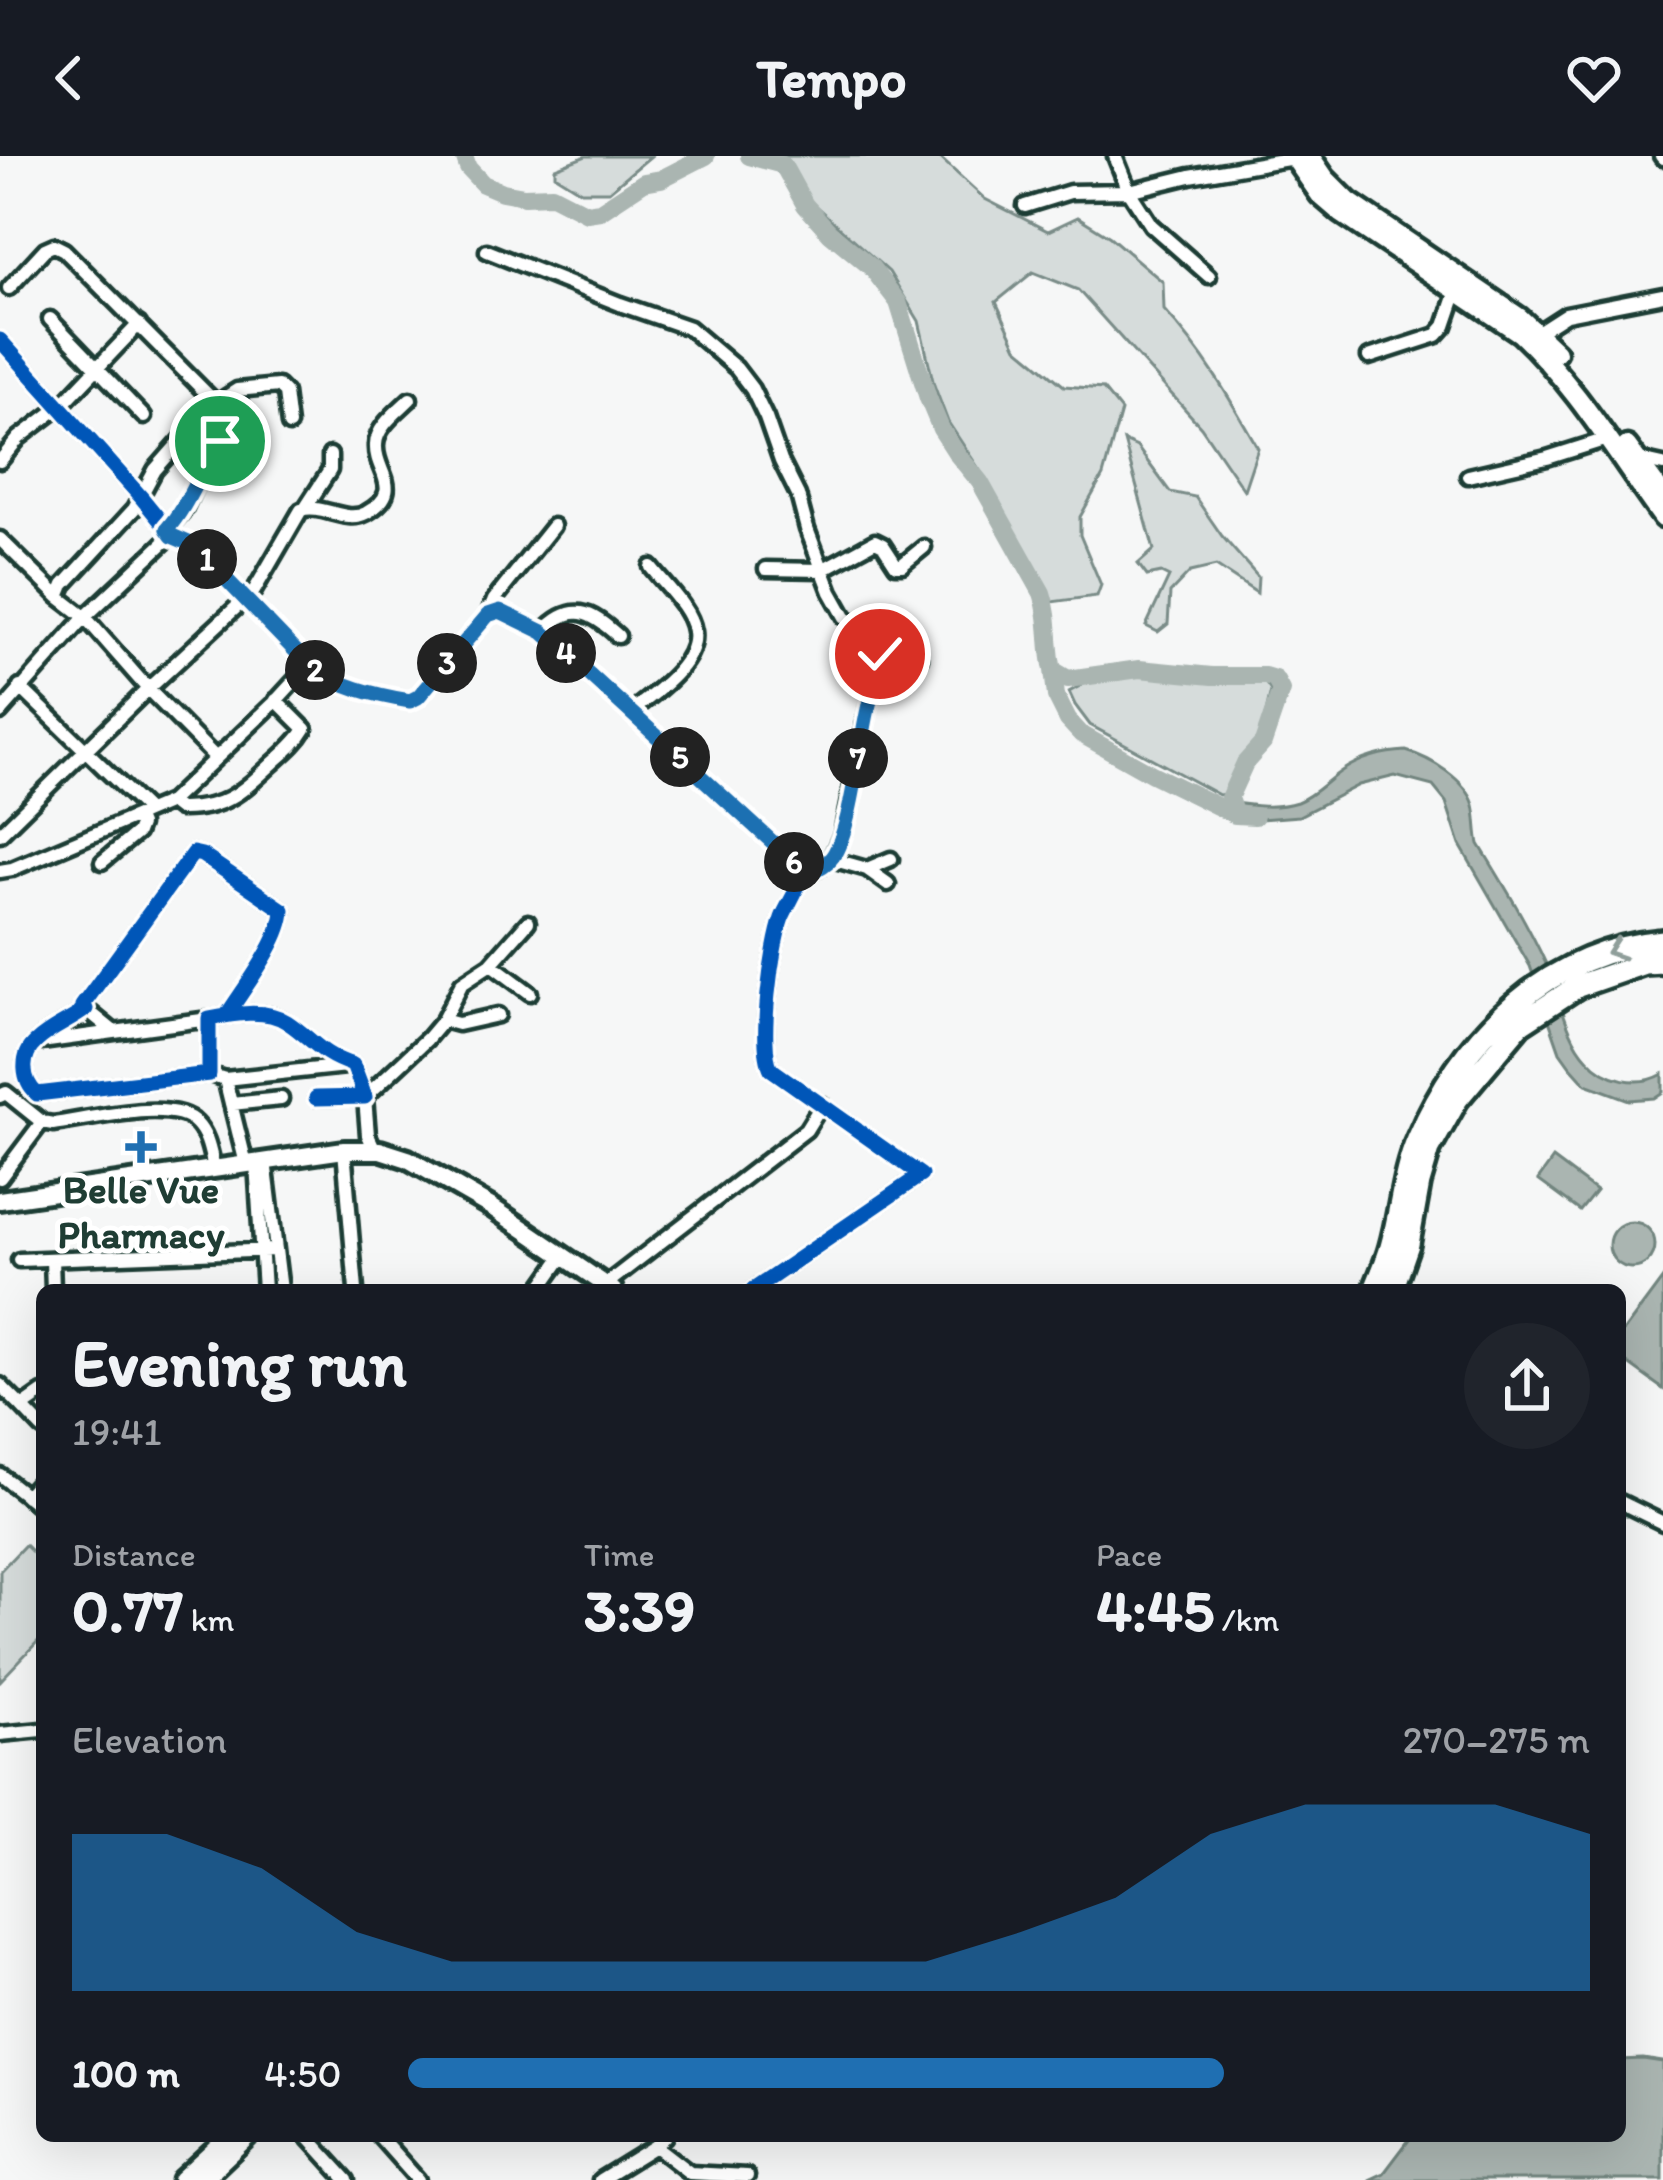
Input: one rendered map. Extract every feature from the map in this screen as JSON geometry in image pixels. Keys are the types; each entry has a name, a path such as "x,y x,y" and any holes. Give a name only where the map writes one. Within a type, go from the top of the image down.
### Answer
{"highway":[{"path":"1377,1284 1391,1250 1417,1142 1444,1088 1483,1035 1630,944 1663,940"},
{"path":"1573,976 1663,962"},
{"path":"1394,1284 1429,1149 1456,1099 1514,1016"}],"main road":[{"path":"1299,157 1320,195 1341,212 1520,333 1607,439 1663,518"},
{"path":"1299,157 1348,202 1538,332 1663,495"},
{"path":"0,1200 344,1150 375,1150 408,1159 493,1208 605,1284"},
{"path":"182,2180 223,2142"},
{"path":"201,2180 241,2142"}],"street":[{"path":"1115,156 1151,225 1209,276"},
{"path":"1025,206 1070,192 1130,191 1299,157"},
{"path":"9,288 54,245 210,397 278,386 285,392 289,425"},
{"path":"487,250 689,328 736,368 752,389 798,495 822,570 845,617 872,638 880,654 842,834 831,859 801,875"},
{"path":"1370,357 1437,335 1457,291"},
{"path":"1538,332 1566,314 1663,295"},
{"path":"50,320 144,417"},
{"path":"0,461 19,437 61,406 140,324"},
{"path":"0,340 170,532 193,545 309,665 352,687 410,701 418,697 488,615 494,600 553,526"},
{"path":"59,597 64,585 134,509 155,470 206,412 210,397"},
{"path":"0,712 170,532 220,441 226,397"},
{"path":"306,507 354,516 378,503 387,492 387,482 376,440 410,399"},
{"path":"1468,476 1607,439"},
{"path":"0,834 244,600 266,574 292,522 330,470 330,455"},
{"path":"1636,459 1663,465"},
{"path":"0,539 85,617 216,758"},
{"path":"766,569 822,570 875,541 890,552 896,565 902,565 924,547"},
{"path":"631,712 680,671 694,644 694,626 651,567"},
{"path":"488,615 500,611 543,632 793,861 801,875 774,946 766,1061 921,1175 762,1284"},
{"path":"543,632 553,621 580,611 597,616 618,636"},
{"path":"872,638 920,658"},
{"path":"0,871 170,802 309,665"},
{"path":"20,687 142,814"},
{"path":"170,802 179,809 203,810 226,801 292,747 304,729 276,700"},
{"path":"103,862 136,833 142,814"},
{"path":"113,1031 82,1006 197,852 283,910 273,940 227,1015"},
{"path":"831,859 867,869 888,884"},
{"path":"867,869 891,859"},
{"path":"316,1098 365,1097 427,1039 462,983 491,964 528,922"},
{"path":"491,964 530,993"},
{"path":"86,1009 34,1043 27,1054 24,1071 28,1085 38,1094 208,1074 225,1079 353,1066"},
{"path":"34,1043 227,1015 271,1015 325,1054 353,1066 365,1097 368,1135 375,1150"},
{"path":"443,1020 458,1024 498,1015"},
{"path":"208,1074 209,1019"},
{"path":"225,1079 256,1163 269,1250 279,1284"},
{"path":"0,1096 6,1094 42,1122 53,1124 164,1109 187,1114 206,1137 214,1168"},
{"path":"231,1104 281,1100"},
{"path":"613,1284 806,1130 822,1104"},
{"path":"0,1178 42,1122"},
{"path":"344,1150 355,1284"},
{"path":"19,1259 269,1250"},
{"path":"266,1284 269,1250"},
{"path":"543,1284 563,1256"},
{"path":"52,1259 53,1284"},
{"path":"0,1385 36,1422"},
{"path":"22,1407 36,1397"},
{"path":"0,1475 36,1504"},
{"path":"26,1496 36,1485"},
{"path":"1626,1505 1663,1523"},
{"path":"0,1734 36,1731"},
{"path":"312,2142 347,2180"},
{"path":"384,2142 418,2180"},
{"path":"599,2180 658,2142"},
{"path":"661,2142 690,2173 747,2176"}],"shaded area":[{"path":"586,156 651,156 609,191 581,191 555,175 555,168"},
{"path":"760,156 938,156 985,199 1048,231 1078,217 1110,237 1163,282 1164,310 1204,359 1258,448 1244,490 1201,427 1078,290 1033,272 996,302 1017,347 1064,386 1103,389 1121,411 1103,476 1080,517 1080,535 1101,585 1097,596 1052,602 989,484 948,422 919,321 889,272"},
{"path":"1124,441 1137,447 1170,492 1195,497 1258,577 1257,593 1216,566 1190,572 1170,593 1168,624 1158,632 1146,626 1169,577 1161,573 1147,576 1138,564 1154,550"},
{"path":"1141,673 1264,681 1271,691 1259,742 1240,763 1225,794 1219,795 1090,725 1069,692 1093,679"},
{"path":"1406,751 1446,771 1470,796 1479,844 1540,950 1580,1049 1613,1077 1644,1081 1663,1074 1663,1092 1654,1098 1629,1100 1586,1084 1570,1066 1560,1052 1530,966 1460,845 1446,802 1433,786 1395,776 1359,785 1299,816 1248,820 1235,815 1230,802 1272,806 1297,802 1358,762"},
{"path":"1553,1159 1596,1191 1580,1211 1538,1180"},
{"path":"1632,1222 1648,1229 1655,1245 1648,1261 1632,1268 1616,1261 1609,1245 1616,1229"},
{"path":"1663,1278 1663,1389 1626,1362 1626,1328"},
{"path":"25,1545 36,1556 36,1643 0,1681 0,1571"},
{"path":"1626,2060 1663,2062 1663,2180 1369,2180 1384,2173 1407,2142 1626,2142"}],"waterway":[{"path":"464,156 483,184 524,196 552,195 587,213 600,211 644,182 661,179 706,156"},
{"path":"749,156 783,165 805,205 871,267 898,302 941,429 980,482 1042,593 1053,670 1068,679 1139,669 1275,679 1281,690 1263,743 1245,763 1229,798 1235,815 1255,816"},
{"path":"1053,670 1056,696 1081,734 1235,815"}],"cycle path":[{"path":"0,340 172,535 193,545 309,665 357,689 409,701 418,697 488,615 500,611 543,632 793,861 801,875 778,931 768,995 766,1040 771,1069 921,1175 762,1284"},
{"path":"227,1015 269,949 283,910 193,853 82,1006 86,1009 31,1048 25,1061 26,1076 37,1094 209,1074 209,1019 259,1014 287,1022 324,1051 353,1065 365,1097 316,1098"}],"place":[{"name":"Belle Vue Pharmacy","path":"141,1147"}],"route":[{"path":"220,441 184,510 167,529 193,545 309,665 352,687 410,701 488,615 500,611 543,632 793,861 801,875 831,859 842,834 880,654"}]}
